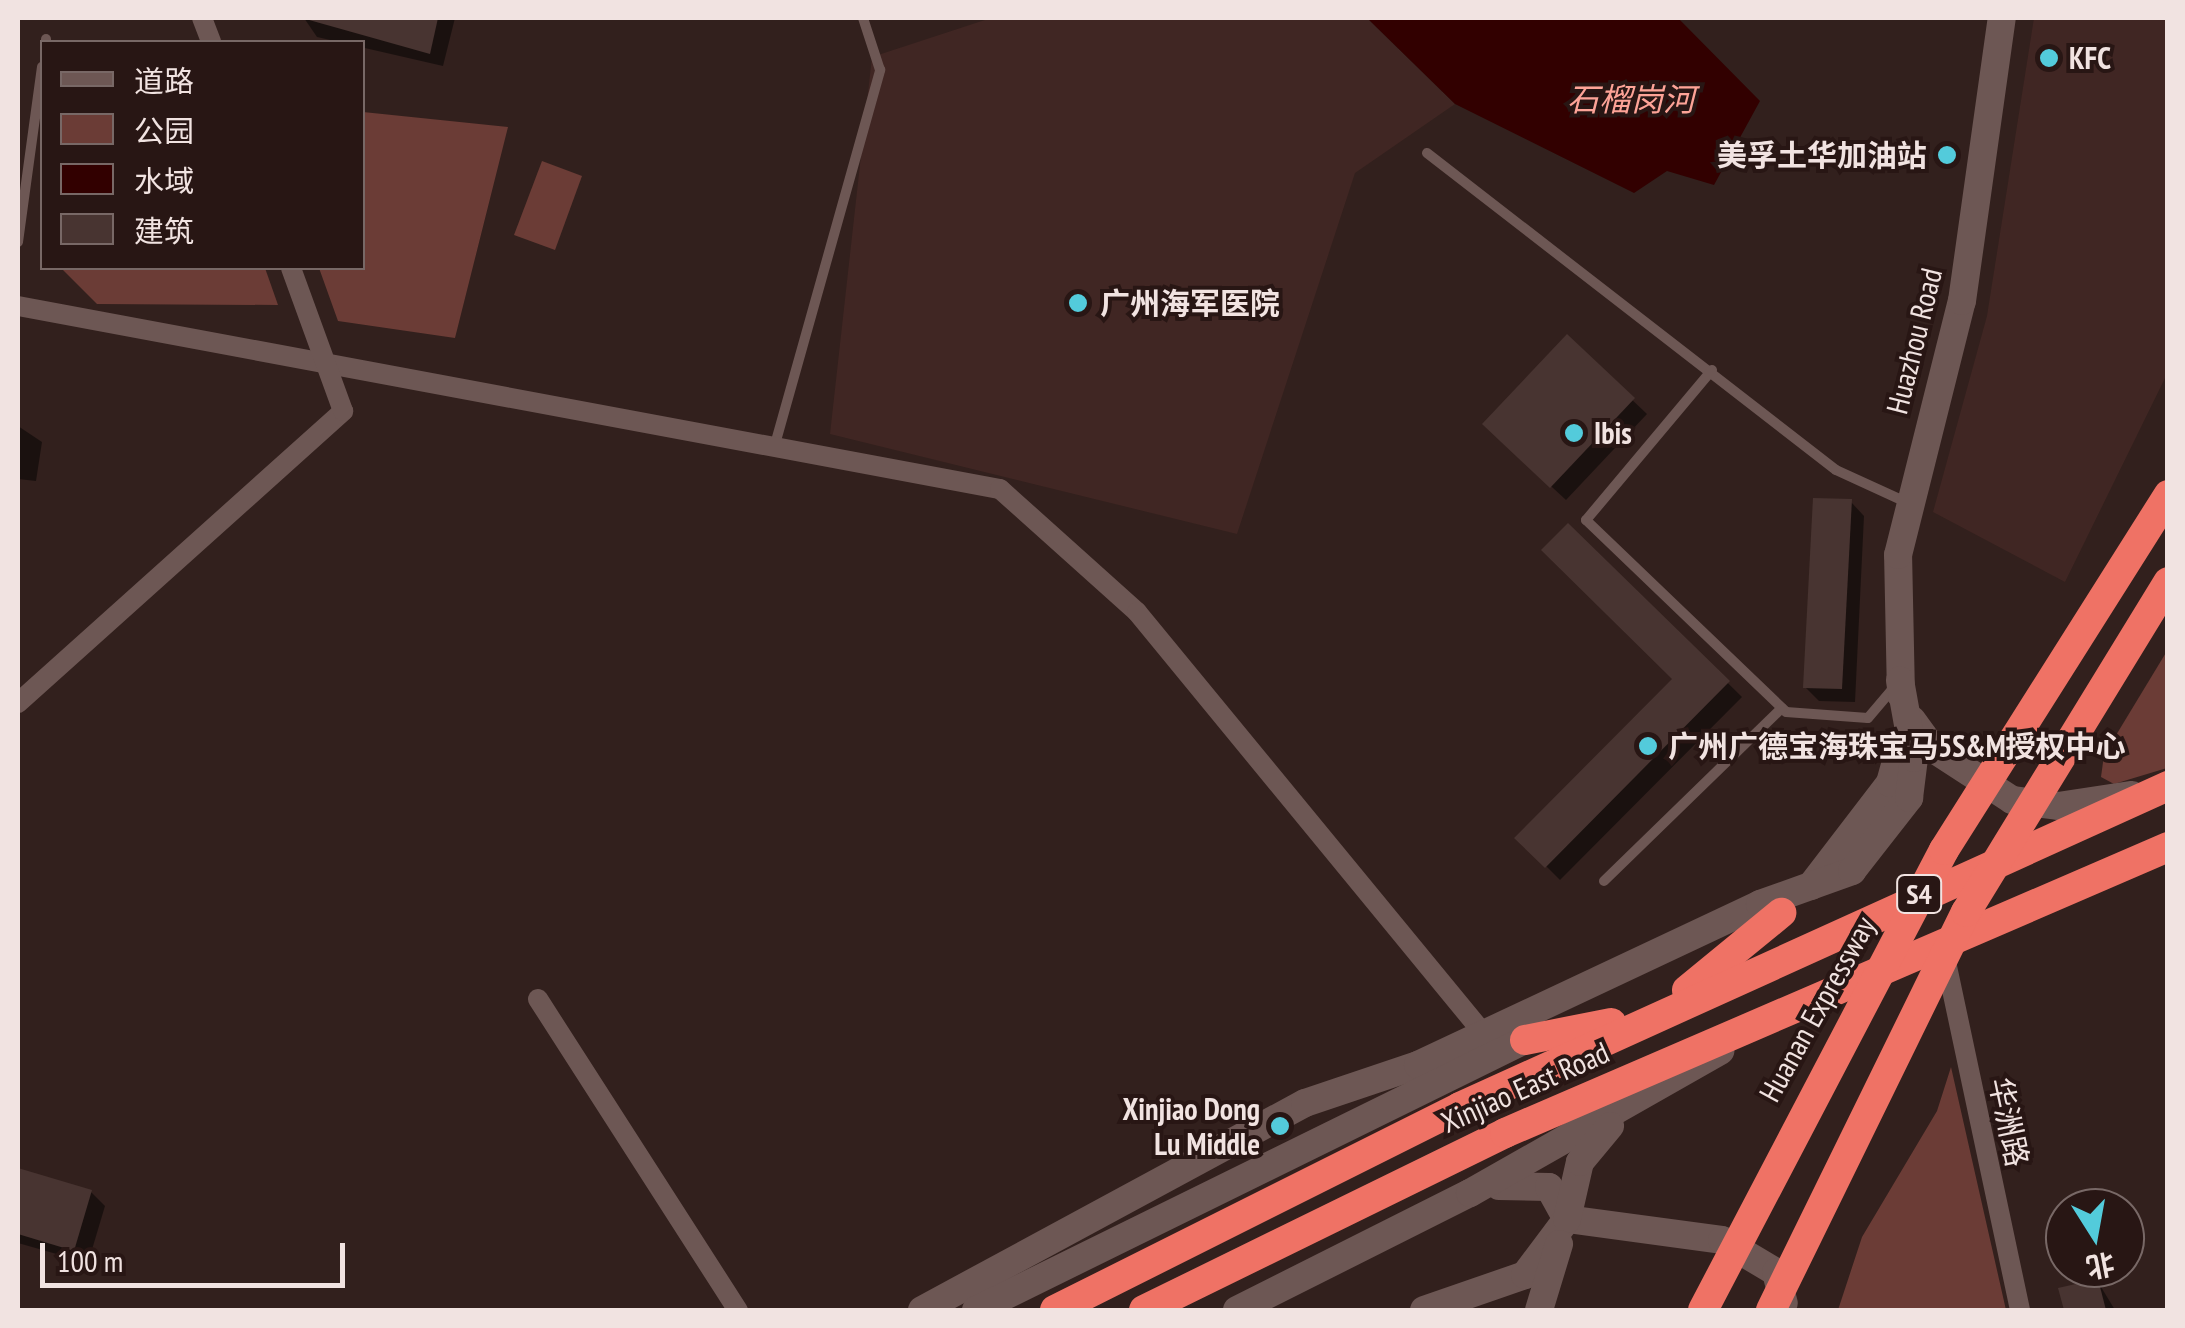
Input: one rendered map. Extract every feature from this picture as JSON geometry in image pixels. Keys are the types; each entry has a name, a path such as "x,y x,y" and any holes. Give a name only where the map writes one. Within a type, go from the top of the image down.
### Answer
{"highway":[{"name":"Huanan Expressway","path":"1704,1310 1944,850 2168,495"},
{"name":"S4","path":"1771,1310 1966,912 2168,582"},
{"path":"1526,1040 1658,1014 2168,785"},
{"name":"Xinjiao East Road","path":"1144,1310 1254,1253 1789,1009 2168,848"},
{"path":"1658,1014 1781,913"},
{"name":"Xinjiao East Road","path":"1055,1310 1234,1218 1658,1014"}],"main road":[{"name":"Huazhou Road","path":"1781,913 1810,887 1890,784 1900,680 1898,555 1962,301 2002,18"},
{"path":"1900,680 1932,748 2012,800 2077,804 2168,785"},
{"path":"922,1310 1305,1104 1483,1033 1810,887"},
{"path":"1236,1310 1629,1108 1789,1009"},
{"path":"976,1310 1526,1040"},
{"path":"1540,1310 1580,1162 1629,1108"},
{"path":"1470,1193 1532,1181 1549,1187 1567,1219"},
{"path":"1424,1310 1477,1307 1524,1275 1567,1219"},
{"path":"1567,1219 1722,1240 1776,1272 1785,1310"}],"street":[{"path":"18,703 343,411 293,270"},
{"path":"18,306 328,370 1000,489 1137,612 1483,1033"},
{"name":"华洲路","path":"1943,945 2020,1310"},
{"path":"538,998 738,1310"}],"lane":[{"path":"774,449 880,70 863,18"},
{"path":"18,242 40,82"},
{"path":"1427,153 1712,370 1836,470 1909,504"},
{"path":"1712,370 1586,520 1782,708 1868,718 1900,680"},
{"path":"1604,881 1782,708"}],"shaded area":[{"name":"广州海军医院","path":"991,18 1367,18 1455,104 1355,173 1237,534 830,434 872,57"},
{"path":"2034,18 2167,18 2167,374 2065,582 1933,512 1987,316"}],"green space":[{"path":"365,112 508,127 455,338 338,321 320,270 365,270"},
{"path":"542,161 582,176 555,250 514,235"},
{"path":"63,270 266,270 278,305 97,304"},
{"path":"2167,651 2167,768 2114,784 2101,777 2104,755"},
{"path":"1951,1067 2006,1310 1838,1310 1862,1237 1937,1111"}],"water":[{"name":"石榴岗河","path":"1367,18 1678,18 1760,101 1714,185 1667,171 1634,193 1455,104"}],"building":[{"path":"302,18 438,18 430,54"},
{"path":"1567,334 1635,398 1550,488 1482,424"},
{"path":"1813,498 1852,499 1842,689 1803,688"},
{"path":"1568,523 1730,681 1545,868 1514,838 1672,679 1541,550"},
{"path":"18,1168 92,1190 74,1251 18,1234"},
{"path":"2058,1288 2100,1288 2106,1310 2064,1310"}],"place":[{"name":"KFC","path":"2049,58"},
{"name":"美孚土华加油站","path":"1947,155"},
{"name":"广州海军医院","path":"1078,303"},
{"name":"Ibis","path":"1574,433"},
{"name":"广州广德宝海珠宝马5S&M授权中心","path":"1648,746"},
{"name":"Xinjiao Dong Lu Middle","path":"1280,1126"}]}
